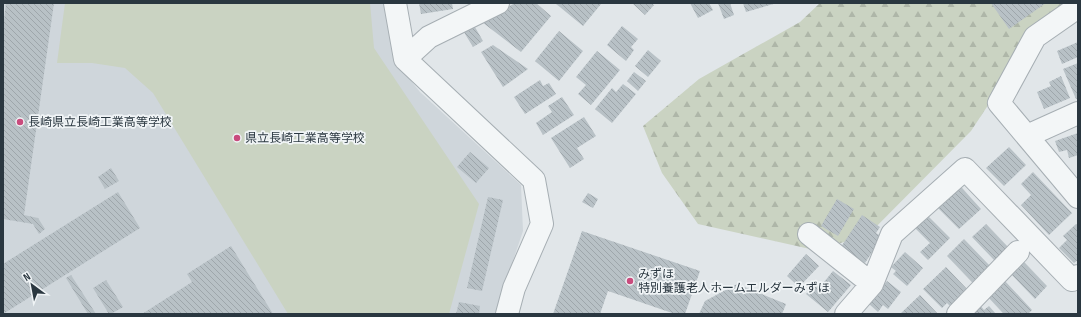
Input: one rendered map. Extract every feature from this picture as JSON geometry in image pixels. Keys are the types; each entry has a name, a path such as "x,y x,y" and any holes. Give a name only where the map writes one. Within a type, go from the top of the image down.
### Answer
{"street":[{"path":"395,3 405,59 534,180 542,224 514,288 507,314"},
{"path":"405,59 429,37 498,3"},
{"path":"1078,6 1035,37 999,103 1078,197"},
{"path":"1027,136 1078,113"},
{"path":"846,314 872,284 892,234 965,169 1072,280 1078,276"},
{"path":"809,234 872,284"},
{"path":"958,314 1018,252"}],"shaded area":[{"name":"県立長崎工業高等学校","path":"3,3 388,3 398,65 420,92 521,185 523,231 495,314 3,314"}],"green space":[{"path":"65,3 370,3 374,48 479,204 449,314 288,314 153,93 125,68 92,63 57,63"},
{"path":"820,3 1070,3 1010,72 971,131 865,238 810,249 698,224 662,173 643,126 699,79 800,22"}],"building":[{"name":"長崎県立長崎工業高等学校","path":"6,3 54,3 24,215 38,218 45,229 39,234 33,224 3,219 3,28"},
{"path":"419,3 452,3 453,9 421,14"},
{"path":"515,3 536,3 551,16 521,52 482,22"},
{"path":"555,3 600,3 601,4 583,26"},
{"path":"632,3 651,3 654,5 645,15"},
{"path":"690,3 709,3 713,10 698,18"},
{"path":"718,3 730,3 734,15 724,19"},
{"path":"743,3 777,3 746,12"},
{"path":"991,3 1046,3 1009,29"},
{"path":"472,22 483,41 473,47 462,29"},
{"path":"622,26 638,39 631,47 634,50 626,61 607,45"},
{"path":"559,31 583,51 559,81 535,61"},
{"path":"1078,42 1078,57 1062,64 1057,51"},
{"path":"493,45 528,69 503,87 481,52"},
{"path":"648,50 661,61 648,77 635,66"},
{"path":"597,51 620,70 591,105 578,94 586,85 576,77"},
{"path":"1078,63 1078,98 1076,99 1063,69"},
{"path":"634,72 646,81 638,91 627,81"},
{"path":"1061,76 1070,98 1044,109 1037,92 1051,86 1049,82"},
{"path":"540,80 543,86 549,83 556,94 525,114 514,97"},
{"path":"623,84 636,94 612,123 595,109 612,88 616,92"},
{"path":"562,97 574,115 543,135 536,123 552,112 548,106"},
{"path":"584,117 596,136 577,148 584,159 570,168 551,138"},
{"path":"1078,133 1078,155 1069,158 1067,150 1059,152 1055,141"},
{"path":"1009,147 1026,165 1004,186 986,168"},
{"path":"470,152 489,168 476,183 457,167"},
{"path":"111,168 119,181 105,189 98,177"},
{"path":"1033,172 1072,213 1049,235 1021,205 1031,195 1021,184"},
{"path":"961,187 981,209 959,229 938,208"},
{"path":"118,192 140,228 3,314 3,264"},
{"path":"588,193 598,199 593,208 582,202"},
{"path":"488,197 503,200 482,291 467,288"},
{"path":"837,199 854,209 838,236 821,226"},
{"path":"862,215 880,227 876,233 882,237 865,263 841,247"},
{"path":"928,216 950,238 928,260 920,252 930,243 915,228"},
{"path":"986,224 1009,248 995,261 972,237"},
{"path":"1076,224 1078,226 1078,260 1074,263 1059,248 1067,240 1063,236"},
{"name":"みずほ 特別養護老人ホームエルダーみずほ","path":"582,231 700,271 685,314 675,314 608,291 600,314 553,314"},
{"path":"964,239 990,266 973,283 947,256"},
{"path":"231,246 273,314 142,314 192,282 187,274"},
{"path":"905,252 923,268 907,286 893,274 896,271 891,267"},
{"path":"806,254 819,266 799,287 787,276"},
{"path":"1022,260 1047,286 1035,299 1009,272"},
{"path":"946,267 967,289 950,306 947,303 942,308 923,289"},
{"path":"833,271 851,285 828,312 806,294 815,283 820,287"},
{"path":"71,275 96,314 88,314 66,278"},
{"path":"106,280 123,307 111,314 109,314 93,288"},
{"path":"1004,280 1032,310 1028,314 1004,314 987,296"},
{"path":"887,281 901,292 888,309 883,305 878,312 869,304"},
{"name":"みずほ 特別養護老人ホームエルダーみずほ","path":"737,284 786,304 782,314 699,314 705,301"},
{"path":"920,295 938,314 900,314"},
{"path":"459,302 480,306 479,314 456,314"},
{"path":"980,305 984,310 989,306 996,314 970,314"}],"place":[{"name":"長崎県立長崎工業高等学校","path":"20,122"},
{"name":"県立長崎工業高等学校","path":"237,138"},
{"name":"みずほ 特別養護老人ホームエルダーみずほ","path":"630,281"}]}
